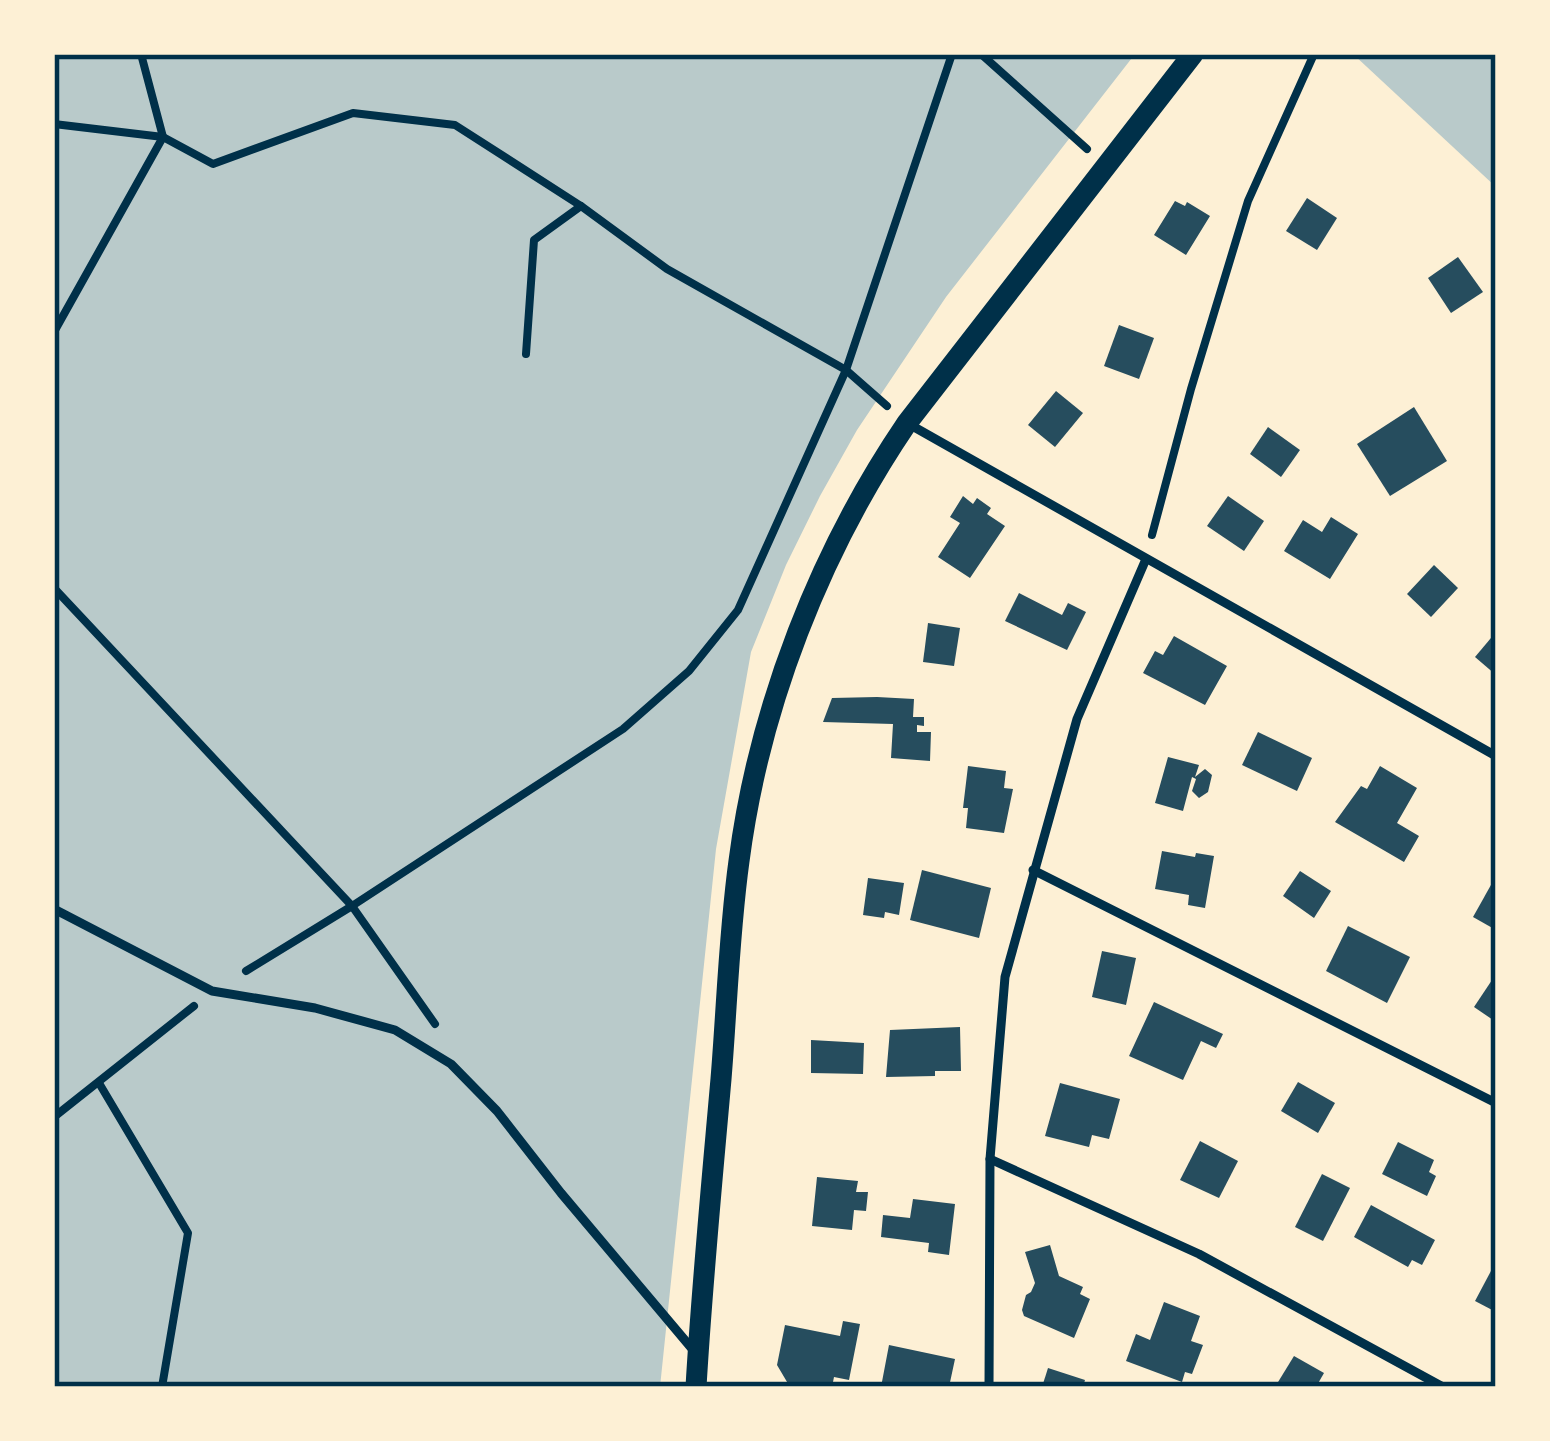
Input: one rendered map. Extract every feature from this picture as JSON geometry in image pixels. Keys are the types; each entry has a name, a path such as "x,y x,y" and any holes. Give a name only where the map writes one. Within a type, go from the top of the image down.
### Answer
{"street":[{"path":"696,1387 739,860 757,766 813,597 882,459 907,423 1193,54"}],"lane":[{"path":"907,423 1496,757"},
{"path":"988,1387 990,1159 1005,976 1077,719 1145,560"},
{"path":"1033,870 1496,1102"},
{"path":"54,909 212,991 315,1008 394,1030 451,1064 496,1111 698,1355"},
{"path":"990,1159 1199,1254 1443,1387"}],"path":[{"path":"54,332 164,137 141,54"},
{"path":"54,1117 212,991 623,730 689,670 738,610 846,370 952,54"},
{"path":"981,54 1106,166"},
{"path":"1145,560 1248,201 1313,54"},
{"path":"54,124 164,137 213,164 353,113 455,125 581,206 667,269 846,370 907,423"},
{"path":"526,354 534,240 581,206"},
{"path":"54,588 352,906 444,1036"},
{"path":"99,1083 188,1233 162,1387"}],"shaded area":[{"path":"54,54 1135,54 946,297 857,430 786,565 751,652 716,849 660,1387 54,1387"},
{"path":"1353,54 1496,54 1496,187"}],"building":[{"path":"1307,198 1337,218 1317,250 1286,231"},
{"path":"1175,201 1185,206 1187,202 1210,216 1186,255 1154,235"},
{"path":"1458,257 1483,292 1451,313 1428,278"},
{"path":"1119,325 1154,338 1139,379 1104,366"},
{"path":"1056,391 1083,413 1055,447 1028,425"},
{"path":"1414,407 1447,461 1390,496 1357,444"},
{"path":"1268,427 1300,450 1281,477 1250,454"},
{"path":"963,496 973,504 977,498 991,508 987,514 1005,526 970,578 938,557 960,523 950,517"},
{"path":"1228,496 1264,521 1244,551 1207,526"},
{"path":"1331,517 1358,534 1330,579 1284,551 1303,520 1322,532"},
{"path":"1434,565 1458,588 1431,617 1407,594"},
{"path":"1019,593 1062,615 1068,603 1086,612 1067,650 1005,621"},
{"path":"928,623 960,628 954,666 923,662"},
{"path":"1496,632 1496,675 1475,657"},
{"path":"1174,636 1227,666 1205,705 1143,673 1155,651 1163,655"},
{"path":"832,698 914,699 913,717 924,717 924,726 917,725 917,732 931,732 930,761 891,758 893,724 823,722"},
{"path":"1258,732 1312,758 1297,791 1242,765"},
{"path":"1168,757 1199,765 1195,777 1205,769 1212,775 1208,792 1199,798 1192,791 1196,779 1192,777 1183,811 1155,803"},
{"path":"968,766 1006,771 1004,788 1013,789 1004,833 966,828 968,808 963,808"},
{"path":"1380,766 1417,788 1397,823 1419,836 1404,862 1335,822 1361,786 1367,789"},
{"path":"1162,851 1214,856 1205,908 1188,905 1189,895 1155,889"},
{"path":"922,870 991,888 979,938 910,920"},
{"path":"1300,871 1331,891 1314,918 1283,896"},
{"path":"1496,876 1496,930 1473,917"},
{"path":"868,878 904,883 899,915 863,915"},
{"path":"1348,926 1410,957 1387,1003 1326,971"},
{"path":"1102,951 1136,958 1126,1005 1092,997"},
{"path":"1496,974 1496,1022 1474,1007"},
{"path":"1154,1002 1223,1034 1216,1048 1201,1041 1183,1080 1129,1056"},
{"path":"960,1027 961,1071 886,1077 890,1030"},
{"path":"811,1040 864,1043 863,1074 811,1073"},
{"path":"1298,1082 1335,1103 1318,1133 1281,1111"},
{"path":"1060,1083 1120,1099 1109,1139 1092,1135 1089,1147 1045,1136"},
{"path":"1200,1141 1238,1161 1219,1198 1180,1180"},
{"path":"1398,1142 1434,1160 1429,1172 1436,1176 1427,1196 1382,1174"},
{"path":"1322,1174 1350,1188 1323,1241 1295,1227"},
{"path":"817,1177 858,1181 856,1192 868,1192 866,1211 854,1210 852,1230 812,1226"},
{"path":"913,1199 955,1204 949,1255 928,1252 929,1243 881,1237 883,1215 910,1218"},
{"path":"1371,1205 1435,1240 1422,1265 1412,1260 1408,1267 1354,1237"},
{"path":"1050,1245 1059,1276 1083,1287 1080,1294 1090,1299 1074,1338 1024,1316 1022,1310 1035,1283 1025,1252"},
{"path":"1492,1269 1496,1271 1496,1312 1475,1301"},
{"path":"1164,1302 1200,1316 1191,1341 1203,1345 1192,1374 1185,1372 1182,1382 1126,1361 1136,1334 1150,1340"},
{"path":"843,1321 860,1324 849,1380 834,1377 832,1387 790,1387 777,1365 785,1325 840,1336"},
{"path":"889,1345 955,1359 949,1387 881,1387"},
{"path":"1294,1356 1324,1373 1316,1387 1275,1387"},
{"path":"1048,1368 1085,1380 1083,1387 1042,1387"}]}
